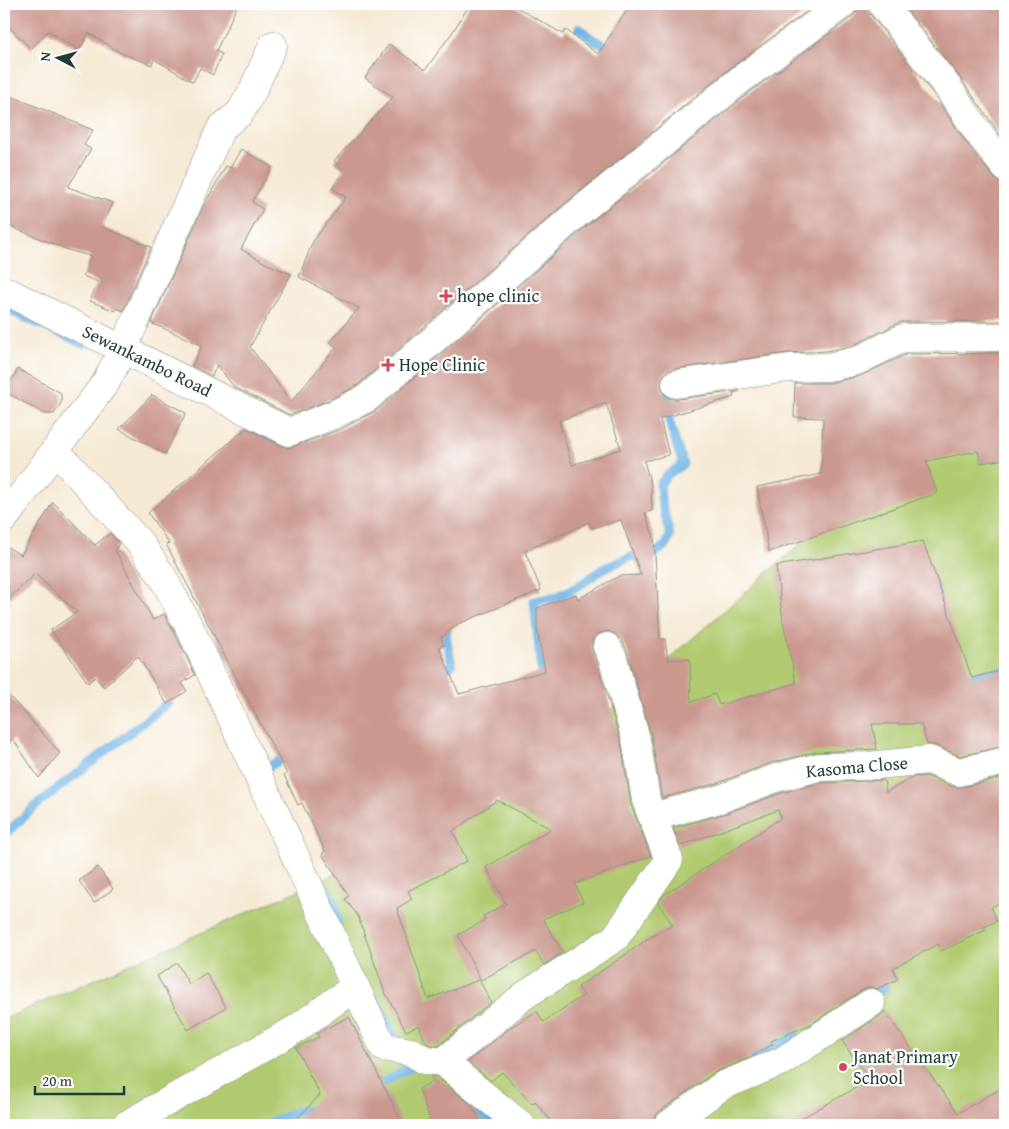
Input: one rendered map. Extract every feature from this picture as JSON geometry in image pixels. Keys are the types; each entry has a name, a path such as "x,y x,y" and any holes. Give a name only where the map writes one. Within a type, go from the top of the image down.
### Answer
{"street":[{"name":"Sewankambo Road","path":"4,290 289,432 335,414 368,398 573,217 740,80 843,4"},
{"path":"882,4 947,86 978,132 1005,167"},
{"path":"4,519 106,382 123,350 221,128 240,113 252,92 273,45"},
{"path":"676,384 789,368 828,367 857,361 903,338 1005,337"},
{"path":"55,450 140,543 162,576 192,632 383,1047 411,1052 425,1060 443,1062 521,1125"},
{"path":"443,1062 525,995 615,938 668,860 646,800 636,739 612,656 607,647"},
{"name":"Kasoma Close","path":"652,817 720,799 776,778 820,767 867,766 929,760 959,772 1005,761"},
{"path":"126,1125 296,1029 355,987"},
{"path":"668,1125 722,1086 782,1061 871,1003"}],"green space":[{"path":"1005,349 1005,1125 4,1125 4,1019 512,797 987,380"}],"building":[{"path":"4,4 238,4 216,51 222,54 213,75 200,68 193,82 154,59 152,65 121,53 89,33 79,50 48,31 31,49 4,22"},
{"path":"470,4 511,4 563,34 566,30 598,54 631,4 817,4 730,68 563,205 358,385 329,400 290,415 234,387 217,365 212,376 192,366 202,345 151,323 204,205 226,166 230,168 241,149 272,167 252,202 263,209 241,249 267,264 291,274 250,347 291,402 336,347 330,342 359,308 299,277 313,241 346,197 332,188 344,170 334,161 393,97 365,78 389,44 425,70"},
{"path":"858,4 864,4 934,95 965,141 993,177 1005,182 1005,251 1001,252 1005,268 1005,321 902,322 852,346 826,351 787,353 674,369 666,372 661,379 661,387 664,394 671,399 740,391 733,393 734,397 660,419 669,455 644,461 651,485 652,511 645,513 654,537 660,639 665,639 668,660 690,659 691,702 715,694 719,705 796,683 783,622 776,566 923,541 972,678 1005,669 1005,746 960,756 935,745 927,744 921,724 872,724 877,749 815,752 771,763 715,784 662,798 651,735 627,651 621,639 615,634 608,631 600,633 593,639 591,647 621,742 631,805 651,856 575,884 583,902 543,919 563,952 544,965 536,951 481,980 458,935 485,920 483,916 506,904 486,867 551,829 497,800 453,831 467,861 408,891 412,899 397,908 428,999 479,980 491,1002 438,1046 430,1045 426,1043 419,1025 406,1031 384,990 358,916 345,899 349,896 322,854 325,851 302,803 298,805 284,775 287,774 166,544 169,543 148,513 246,428 289,448 341,429 377,410 583,229 750,92 852,17 857,11","holes":["606,403 621,449 572,465 559,421","621,520 641,575 619,576 578,599 576,594 537,608 537,630 545,671 459,694 439,647 444,645 441,638 458,624 541,590 525,551 589,522 592,528"]},
{"path":"902,4 1005,4 1005,142 959,76"},
{"path":"4,93 93,130 84,145 91,149 68,187 113,203 102,227 151,247 123,311 117,308 115,311 90,301 98,282 83,276 91,256 71,251 4,224"},
{"path":"1005,353 1005,459 980,463 978,451 926,461 937,493 769,552 757,487 821,474 823,418 794,417 795,383 829,383 860,376 907,354"},
{"path":"18,369 61,393 61,403 54,414 45,414 5,392"},
{"path":"152,395 186,413 165,454 119,429"},
{"path":"53,502 95,545 110,533 119,543 115,550 153,620 164,614 195,675 182,683 187,691 167,704 138,656 104,687 95,677 88,683 51,630 77,612 35,574 4,603 4,545 21,555"},
{"path":"4,690 60,753 39,778 13,739 4,747"},
{"path":"927,776 953,787 962,787 1005,777 1005,900 991,907 997,921 984,927 986,930 941,951 938,944 893,968 898,979 877,989 870,987 862,990 811,1024 771,1041 773,1044 749,1058 713,1073 659,1112 654,1118 653,1125 554,1125 535,1101 532,1104 502,1072 491,1081 468,1062 511,1027 537,1011 543,1022 584,995 578,987 642,942 673,925 658,903 664,895 781,818 778,810 680,846 673,828 724,814 781,793 821,783 884,780 886,792 914,777"},
{"path":"98,867 113,889 94,903 79,881"},
{"path":"177,963 189,984 206,973 226,1007 188,1030 157,976"},
{"path":"884,1011 958,1113 1005,1086 1005,1125 789,1125 870,1080 842,1041 880,1016"},
{"path":"349,1017 403,1125 291,1125 320,1095 296,1048 319,1037 317,1033"},
{"path":"431,1076 437,1077 469,1103 484,1125 432,1125 419,1089 433,1081"}],"waterway":[{"path":"579,28 596,42"},
{"path":"591,38 613,50"},
{"path":"4,308 83,344"},
{"path":"547,682 541,668 534,601 556,597 577,587 603,569 630,557 654,554 666,545 670,536 661,499 660,484 666,476 683,464 668,411 669,391 675,387"},
{"path":"243,422 270,442 276,443 291,439"},
{"path":"438,672 452,665 446,636 448,622"},
{"path":"962,678 1005,671"},
{"path":"4,835 39,803 168,703"},
{"path":"263,770 289,755"},
{"path":"322,886 334,902 338,922"},
{"path":"869,997 885,988"},
{"path":"374,998 384,1014 393,1036 400,1042"},
{"path":"755,1059 796,1036"},
{"path":"373,1088 418,1063"},
{"path":"461,1098 493,1122"},
{"path":"265,1125 295,1112 315,1110"}],"place":[{"name":"hope clinic","path":"446,296"},
{"name":"Hope Clinic","path":"388,365"},
{"name":"Janat Primary School","path":"843,1067"}]}
